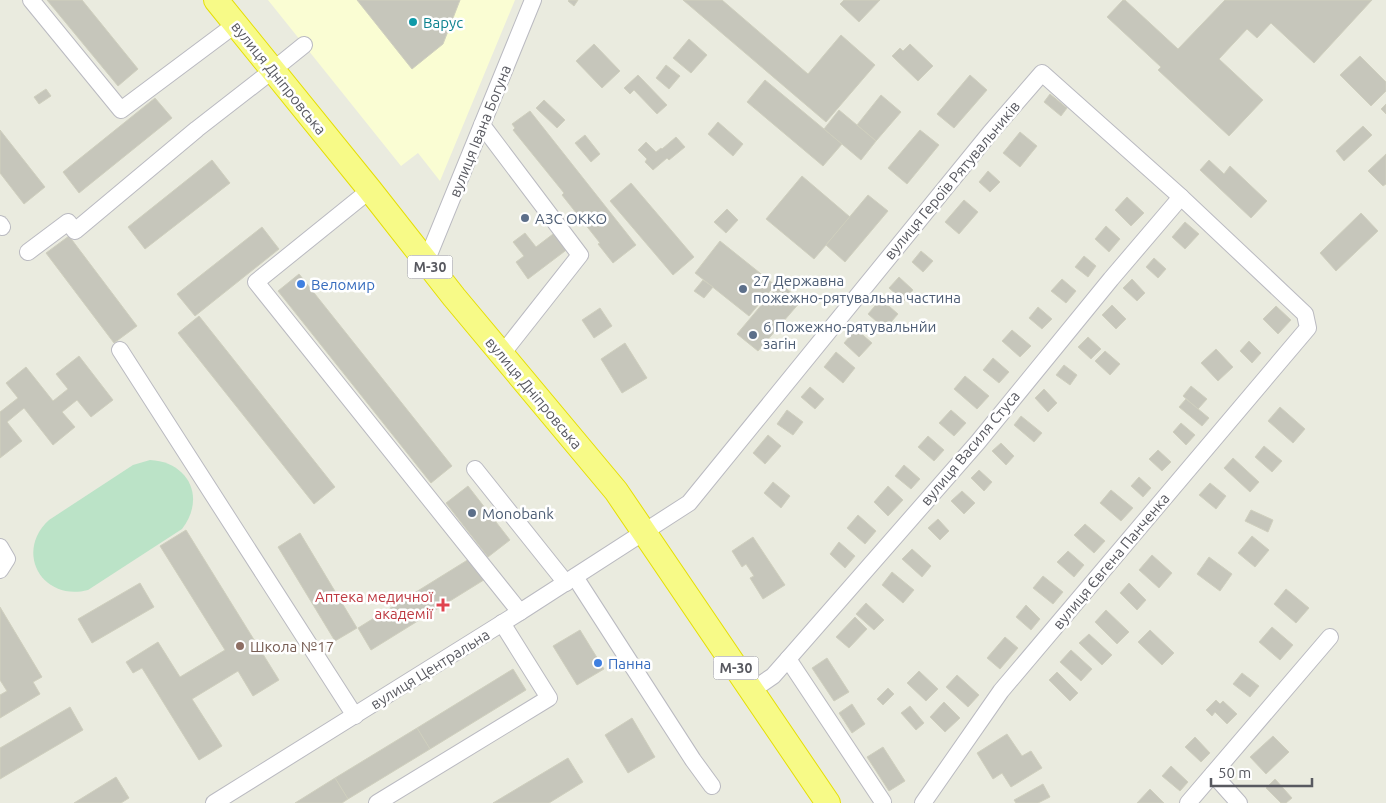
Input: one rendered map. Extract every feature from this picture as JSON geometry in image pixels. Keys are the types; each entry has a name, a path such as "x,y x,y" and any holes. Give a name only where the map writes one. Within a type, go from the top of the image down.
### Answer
{"highway":[{"name":"вулиця Дніпровська","path":"216,0 426,262 616,492 828,803"}],"street":[{"path":"31,0 121,110 236,24"},
{"name":"вулиця Івана Богуна","path":"426,262 533,0"},
{"path":"28,252 68,222 75,231 197,129 304,45"},
{"name":"вулиця Героїв Рятувальників","path":"645,533 689,504 984,141 1042,73 1181,197"},
{"path":"482,125 580,255 502,354"},
{"path":"370,190 256,282 520,612"},
{"name":"вулиця Євгена Панченка","path":"926,803 1001,691 1308,328 1305,314 1181,197"},
{"name":"вулиця Василя Стуса","path":"751,691 773,676 978,442 1111,279 1181,197"},
{"path":"120,350 355,716"},
{"path":"475,469 570,580 692,760 712,786"},
{"name":"вулиця Центральна","path":"214,803 645,533"},
{"path":"377,803 549,698 502,623"},
{"path":"1188,803 1330,637"},
{"path":"788,659 883,802"},
{"path":"1213,774 1239,803"}],"shaded area":[{"path":"268,0 515,0 440,181 418,153 401,166"},
{"path":"150,460 164,462 175,467 190,484 193,494 193,505 182,529 88,590 72,592 58,589 46,582 38,572 34,559 34,546 39,533 49,520 133,465"}],"building":[{"path":"47,0 82,0 138,69 118,86"},
{"name":"Варус","path":"357,0 460,0 443,44 412,69"},
{"path":"569,0 578,0 574,6"},
{"path":"683,0 722,0 808,74 841,35 875,65 826,122"},
{"path":"844,0 880,0 859,22 840,4"},
{"path":"1123,0 1178,49 1225,0 1372,0 1314,63 1271,23 1257,38 1247,29 1219,59 1263,100 1229,136 1158,70 1161,67 1107,17"},
{"path":"689,39 707,55 691,73 673,58"},
{"path":"594,44 620,71 602,88 576,61"},
{"path":"910,44 933,66 918,81 892,56 900,48 903,51"},
{"path":"1360,56 1386,82 1386,91 1371,106 1340,75"},
{"path":"666,65 680,76 669,89 656,78"},
{"path":"638,75 667,105 657,114 634,90 630,94 624,88"},
{"path":"970,75 987,90 954,128 937,114"},
{"path":"765,80 842,144 823,166 747,102"},
{"path":"46,89 51,96 39,104 34,97"},
{"path":"1050,94 1067,108 1061,116 1044,102"},
{"path":"881,95 901,112 876,141 857,125"},
{"path":"155,98 172,118 79,193 63,172"},
{"path":"544,100 565,120 557,128 536,108"},
{"path":"1386,104 1386,114 1381,109"},
{"path":"839,110 876,141 861,160 824,129"},
{"path":"530,111 636,245 613,263 598,244 600,243 562,195 564,193 513,130 515,128 512,124"},
{"path":"718,122 743,144 733,156 708,134"},
{"path":"1363,126 1372,135 1344,161 1336,151"},
{"path":"0,130 45,187 24,204 0,173"},
{"path":"920,130 939,145 907,184 888,168"},
{"path":"1020,132 1037,146 1020,167 1003,153"},
{"path":"585,135 600,154 591,162 575,143"},
{"path":"676,137 685,147 669,160 667,158 653,170 645,162 647,159 638,150 646,142 656,152"},
{"path":"1386,154 1386,184 1383,186 1368,171"},
{"path":"212,160 230,183 145,249 128,227"},
{"path":"1209,160 1224,174 1230,166 1267,201 1251,218 1200,170"},
{"path":"988,171 1000,182 990,192 979,182"},
{"path":"802,176 850,217 814,259 766,219"},
{"path":"631,183 694,257 673,275 610,201"},
{"path":"868,195 888,211 845,262 826,245"},
{"path":"1127,197 1144,213 1131,226 1115,210"},
{"path":"964,200 978,212 959,234 945,222"},
{"path":"727,209 738,220 726,233 714,222"},
{"path":"1361,213 1378,231 1336,271 1320,253"},
{"path":"1185,222 1199,234 1185,249 1172,237"},
{"path":"1106,226 1120,239 1109,252 1095,239"},
{"path":"262,227 279,249 195,316 177,294"},
{"path":"557,231 569,248 528,279 516,262 524,256 513,242 525,233 536,247"},
{"path":"69,236 137,326 114,343 46,253"},
{"path":"720,241 775,285 749,316 695,273"},
{"path":"921,251 933,261 923,272 912,262"},
{"path":"1084,256 1096,266 1088,277 1075,267"},
{"path":"1154,258 1166,269 1158,278 1146,267"},
{"path":"299,274 452,466 431,483 278,291"},
{"path":"899,277 913,290 904,301 889,288"},
{"path":"1062,279 1076,291 1066,303 1051,291"},
{"path":"1132,279 1145,293 1137,301 1123,288"},
{"path":"703,280 713,287 704,298 694,291"},
{"path":"780,283 801,301 758,351 737,334"},
{"path":"881,299 898,314 885,329 868,314"},
{"path":"1112,305 1126,319 1116,329 1102,315"},
{"path":"1276,306 1291,320 1278,334 1263,319"},
{"path":"1038,307 1052,319 1042,329 1029,318"},
{"path":"600,308 612,326 594,338 582,320"},
{"path":"199,316 335,487 314,504 178,333"},
{"path":"856,329 872,343 859,357 844,343"},
{"path":"1012,330 1031,346 1020,357 1002,341"},
{"path":"1088,337 1101,349 1091,359 1078,347"},
{"path":"1249,341 1261,353 1252,363 1240,351"},
{"path":"625,343 647,378 622,393 601,359"},
{"path":"1216,349 1233,367 1218,381 1201,363"},
{"path":"1105,351 1120,364 1110,375 1095,361"},
{"path":"836,352 855,368 843,383 824,367"},
{"path":"79,356 113,400 91,417 77,400 62,412 75,427 53,445 24,408 7,422 22,441 0,458 0,412 18,398 6,383 26,367 53,401 68,389 56,374"},
{"path":"993,358 1009,372 999,383 983,370"},
{"path":"1064,365 1077,375 1070,385 1056,375"},
{"path":"965,376 989,396 977,409 954,389"},
{"path":"1191,386 1207,399 1198,409 1183,396"},
{"path":"810,387 824,399 815,409 801,397"},
{"path":"1044,389 1057,403 1048,412 1035,398"},
{"path":"1186,399 1209,418 1202,426 1179,407"},
{"path":"1280,407 1305,429 1293,443 1268,421"},
{"path":"787,410 803,422 793,435 777,424"},
{"path":"951,410 966,423 954,436 939,423"},
{"path":"1021,416 1042,433 1034,442 1014,425"},
{"path":"1181,423 1195,435 1186,445 1173,432"},
{"path":"768,435 781,446 765,464 753,453"},
{"path":"928,436 944,450 934,461 918,447"},
{"path":"1001,443 1014,456 1006,465 992,451"},
{"path":"1264,446 1282,461 1272,472 1255,457"},
{"path":"1158,450 1171,462 1162,471 1149,459"},
{"path":"1233,458 1259,482 1250,492 1224,468"},
{"path":"904,465 920,479 911,489 895,476"},
{"path":"979,470 992,482 984,491 971,478"},
{"path":"1139,477 1151,488 1143,497 1131,486"},
{"path":"773,482 790,496 781,508 764,493"},
{"path":"1210,483 1226,496 1216,509 1199,495"},
{"path":"468,486 510,540 488,557 446,503"},
{"path":"888,486 903,500 888,516 874,502"},
{"path":"1111,490 1133,508 1121,521 1100,503"},
{"path":"962,491 975,503 964,514 951,501"},
{"path":"1251,510 1273,520 1268,532 1245,521"},
{"path":"858,515 876,531 865,544 847,528"},
{"path":"938,519 949,531 940,540 928,528"},
{"path":"1085,524 1105,541 1094,553 1074,535"},
{"name":"Школа №17","path":"186,530 279,680 253,696 238,671 192,699 222,746 199,760 142,668 133,673 126,662 158,642 180,677 225,650 160,546"},
{"path":"300,533 357,628 335,641 278,547"},
{"path":"1252,536 1269,550 1255,567 1238,553"},
{"path":"753,537 785,585 763,599 750,578 754,576 746,564 742,567 732,551"},
{"path":"839,542 855,556 845,568 830,554"},
{"path":"912,549 931,566 922,577 902,559"},
{"path":"1068,551 1084,565 1074,577 1057,562"},
{"path":"1152,555 1172,573 1159,588 1139,570"},
{"path":"474,556 487,578 371,650 358,628"},
{"path":"1209,557 1232,574 1220,591 1197,574"},
{"path":"892,572 914,590 903,603 882,585"},
{"path":"1043,576 1063,592 1053,604 1033,588"},
{"path":"140,583 154,607 92,643 78,619"},
{"path":"1129,583 1146,600 1137,610 1120,593"},
{"path":"1286,589 1309,608 1296,623 1274,604"},
{"path":"866,603 884,620 874,630 856,614"},
{"path":"1026,605 1040,619 1031,630 1016,617"},
{"path":"0,607 42,677 33,682 40,694 0,718 0,695 7,691 0,680"},
{"path":"1106,610 1129,632 1117,644 1095,622"},
{"path":"855,617 867,629 849,648 836,637"},
{"path":"1272,627 1293,645 1280,660 1259,642"},
{"path":"580,630 604,669 577,685 553,646"},
{"path":"1150,630 1174,653 1162,665 1138,642"},
{"path":"1089,634 1112,655 1102,665 1079,643"},
{"path":"1005,637 1018,648 1000,669 987,658"},
{"path":"1071,650 1092,669 1081,681 1060,662"},
{"path":"827,658 849,692 834,701 812,668"},
{"path":"513,669 526,690 430,749 417,728"},
{"path":"919,671 938,689 926,701 907,683"},
{"path":"1057,672 1078,693 1070,701 1049,680"},
{"path":"1242,673 1259,686 1250,697 1233,684"},
{"path":"957,675 979,695 968,707 946,687"},
{"path":"888,688 894,694 883,705 877,699"},
{"path":"1216,700 1220,704 1223,701 1237,714 1227,724 1215,712 1212,716 1206,710"},
{"path":"944,702 960,718 945,732 930,717"},
{"path":"852,704 865,724 852,733 839,713"},
{"path":"910,706 924,723 916,730 901,713"},
{"path":"70,707 83,730 0,779 0,748"},
{"path":"632,718 655,757 628,773 605,735"},
{"path":"417,728 430,749 348,799 335,778"},
{"path":"1007,734 1022,756 1031,751 1042,768 1011,787 1002,773 993,779 977,753"},
{"path":"1273,736 1289,752 1266,774 1250,757"},
{"path":"1195,737 1210,753 1201,762 1185,747"},
{"path":"883,747 905,781 889,791 867,757"},
{"path":"568,758 583,782 549,803 493,803"},
{"path":"1171,766 1188,782 1180,791 1162,776"},
{"path":"116,777 129,798 121,803 74,803"},
{"path":"335,778 348,799 342,803 295,803"},
{"path":"1275,779 1292,798 1286,803 1281,803 1266,788"},
{"path":"1043,784 1050,797 1038,803 1016,803 1014,800"},
{"path":"1150,789 1164,803 1137,803"}],"place":[{"name":"Варус","path":"413,22"},
{"name":"АЗС ОККО","path":"525,218"},
{"name":"Веломир","path":"301,284"},
{"name":"27 Державна пожежно-рятувальна частина","path":"743,289"},
{"name":"6 Пожежно-рятувальнйи загін","path":"753,335"},
{"name":"Monobank","path":"472,513"},
{"name":"Аптека медичної академії","path":"443,605"},
{"name":"Школа №17","path":"240,646"},
{"name":"Панна","path":"598,663"}]}
